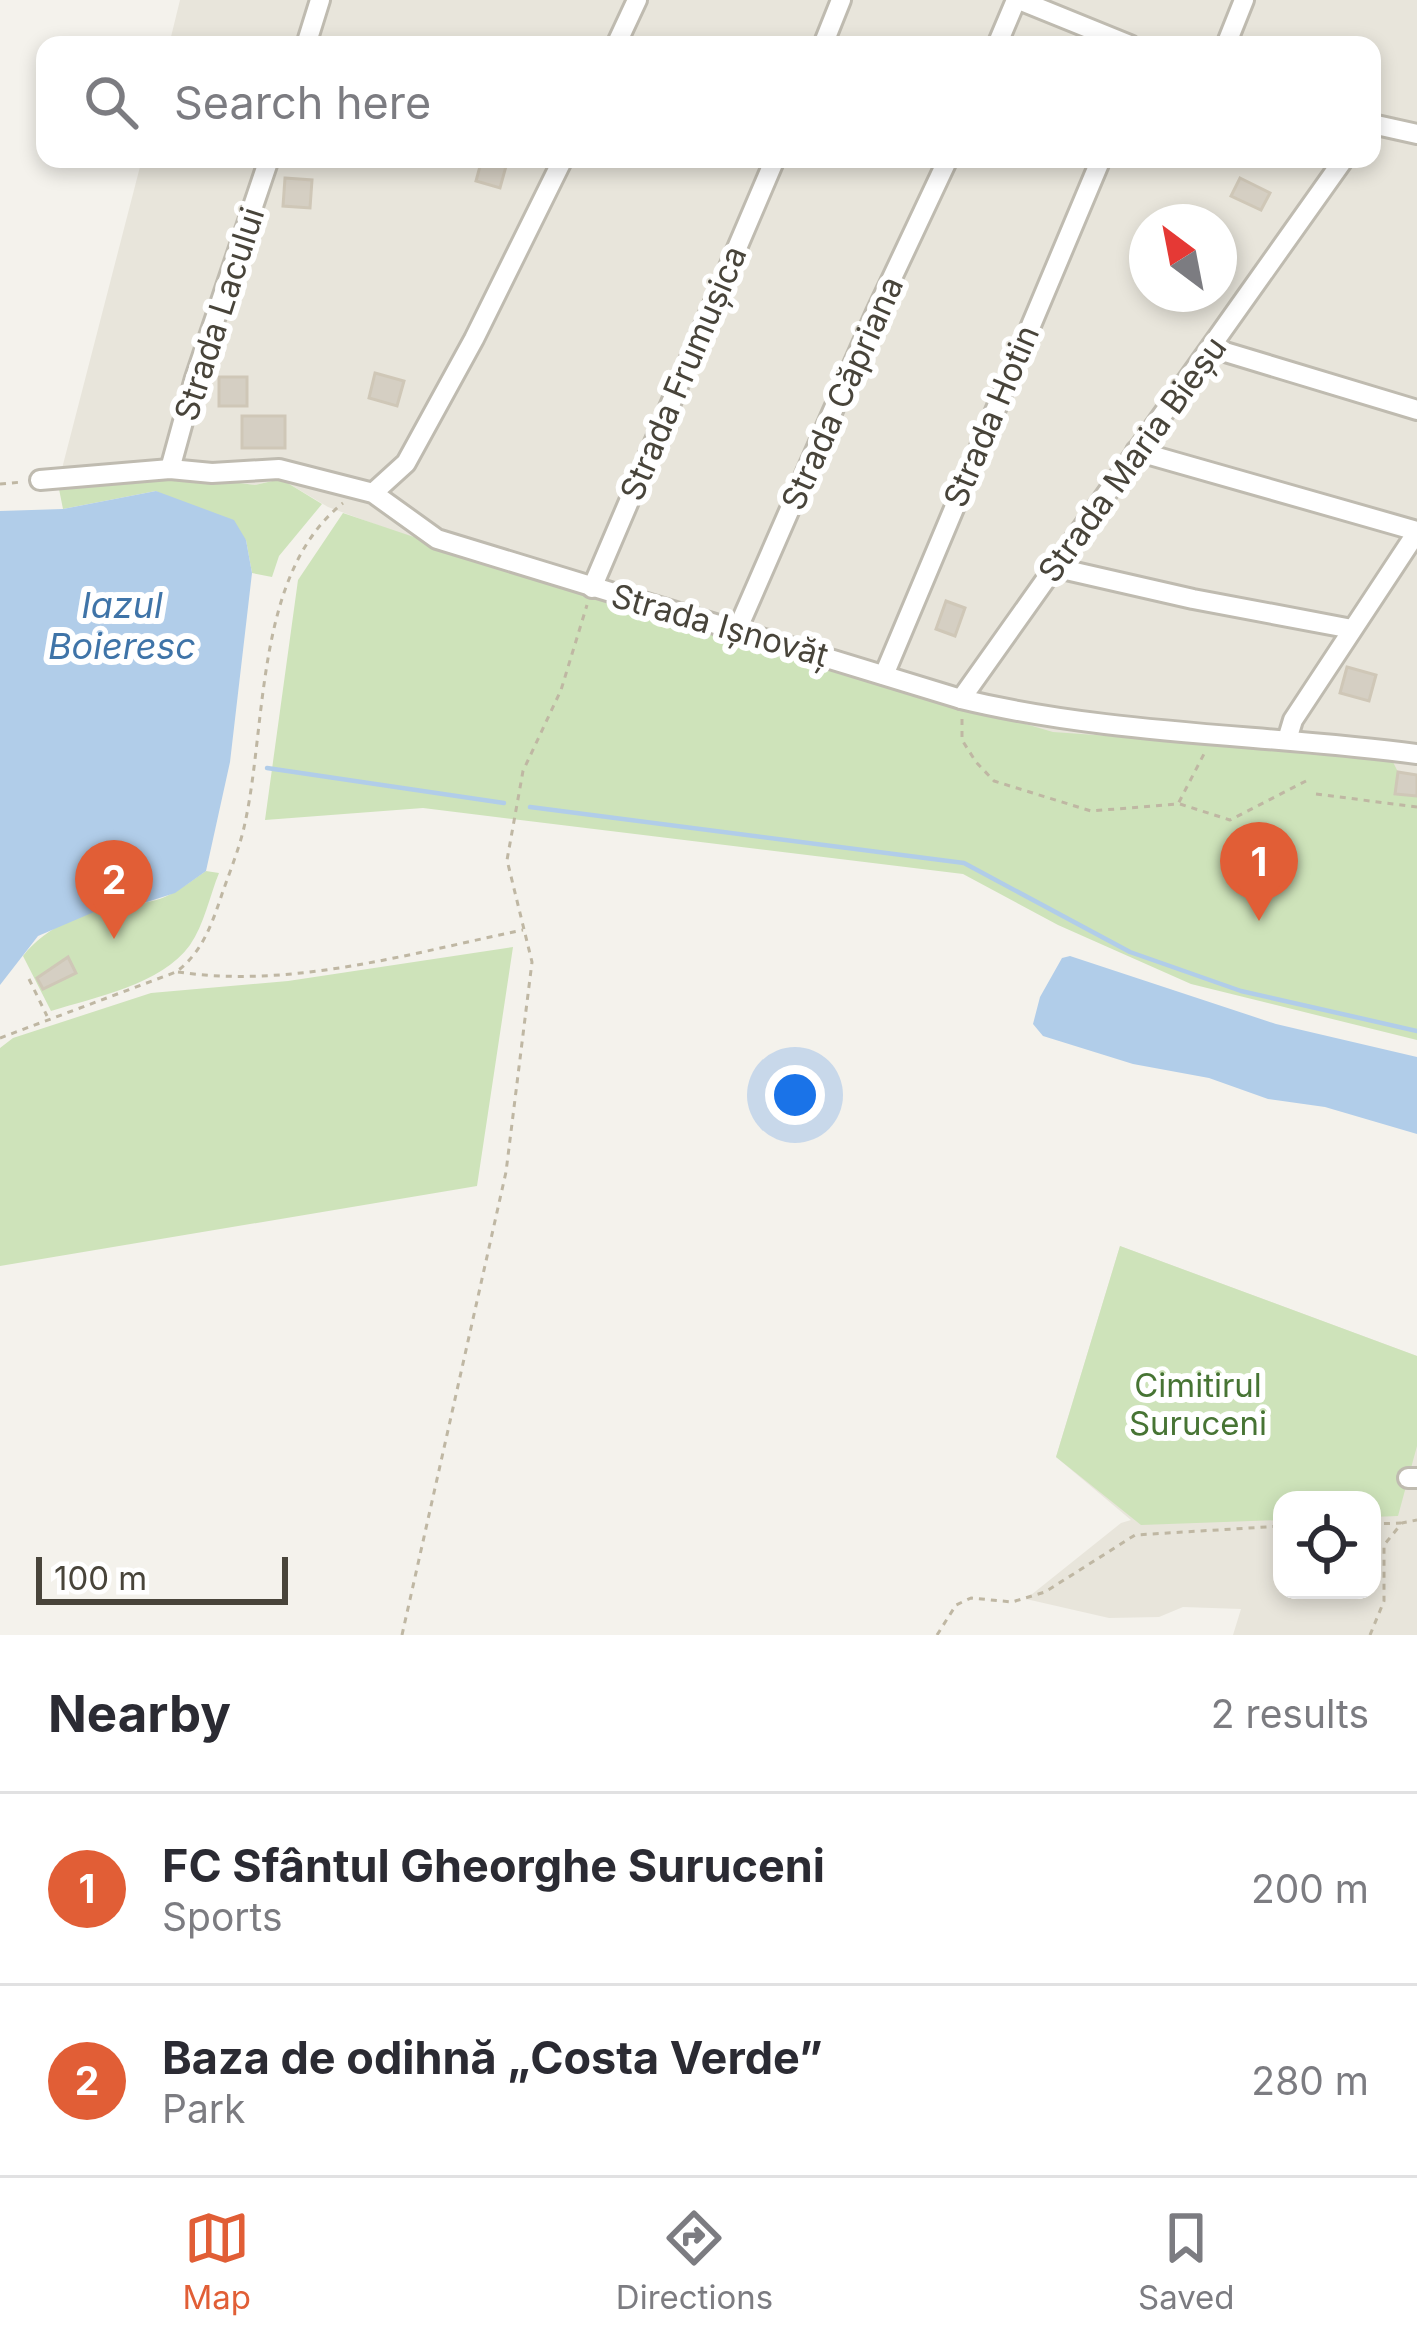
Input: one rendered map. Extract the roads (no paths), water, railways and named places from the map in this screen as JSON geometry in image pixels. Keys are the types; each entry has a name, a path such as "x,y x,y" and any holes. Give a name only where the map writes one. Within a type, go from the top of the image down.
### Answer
{"street":[{"path":"309,36 320,0"},
{"path":"620,36 637,0"},
{"path":"827,36 841,0"},
{"path":"1001,36 1018,0 1108,36"},
{"path":"1230,36 1244,0"},
{"path":"1381,126 1417,134"},
{"name":"Strada Lacului","path":"170,469 195,378 266,168"},
{"path":"373,493 406,463 559,168"},
{"name":"Strada Frumușica","path":"592,588 771,168"},
{"name":"Strada Căpriana","path":"738,628 944,168"},
{"name":"Strada Hotin","path":"884,675 1097,168"},
{"name":"Strada Maria Bieșu","path":"961,699 1338,168"},
{"path":"1212,347 1417,410"},
{"path":"1136,451 1417,531 1293,720 1286,740"},
{"name":"Strada Ișnovăț","path":"40,480 170,469 212,473 279,469 373,493 437,539 961,699 1043,718 1417,754"},
{"path":"1054,567 1352,628"}],"water":[{"name":"Iazul Boieresc","path":"156,491 234,520 246,540 252,573 230,762 206,871 175,893 101,909 38,936 0,985 0,511 63,509"},
{"path":"1070,956 1276,1024 1417,1057 1417,1134 1325,1107 1268,1099 1209,1078 1133,1064 1043,1036 1033,1024 1040,997 1062,958"}],"waterway":[{"path":"267,768 504,803"},
{"path":"530,807 964,863 1130,952 1241,991 1417,1031"}],"place":[{"name":"FC Sfântul Gheorghe Suruceni","path":"1259,921"},
{"name":"Baza de odihnă „Costa Verde”","path":"114,939"}],"park label":[{"name":"Cimitirul Suruceni","path":"1198,1404"}]}
